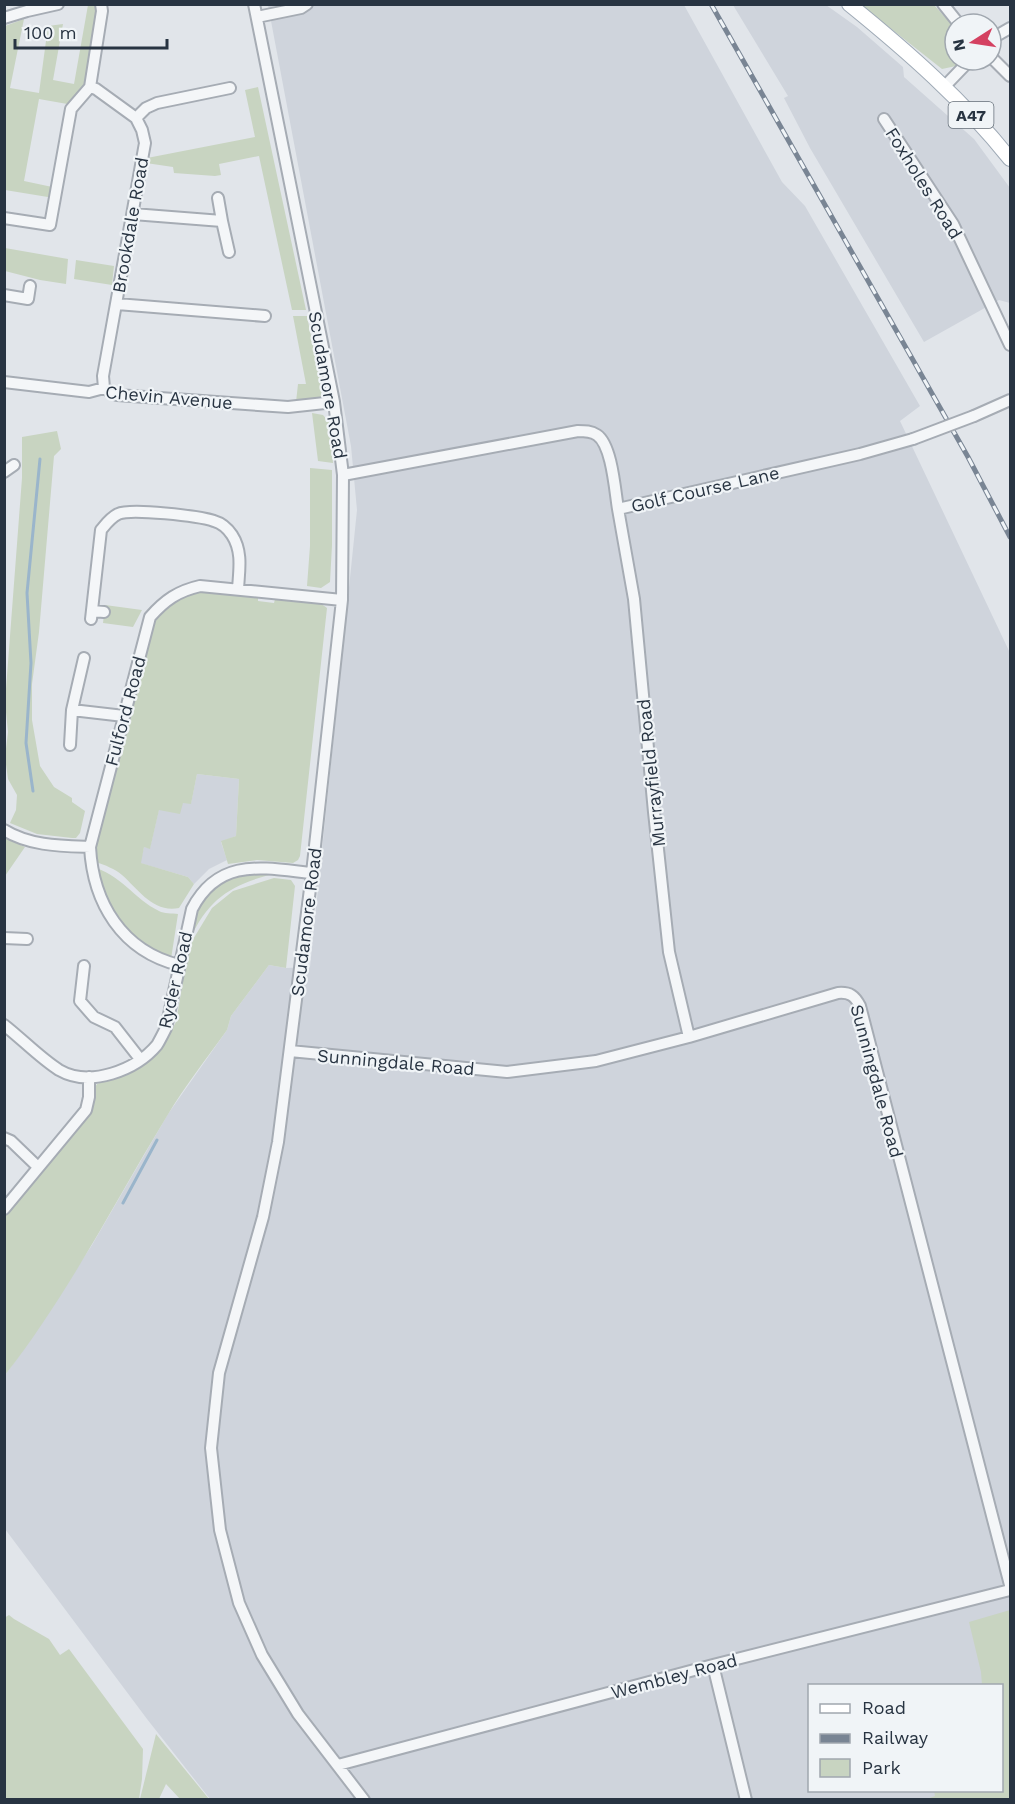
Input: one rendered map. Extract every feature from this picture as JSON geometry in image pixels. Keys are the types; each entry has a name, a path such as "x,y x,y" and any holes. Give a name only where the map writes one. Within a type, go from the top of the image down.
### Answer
{"main road":[{"name":"A47","path":"849,4 886,33 944,87 994,138 1011,159"}],"street":[{"path":"4,18 58,4"},
{"path":"4,218 50,225 71,109 90,87 102,11 101,4"},
{"name":"Scudamore Road","path":"254,4 334,402 343,475 342,600 312,873 278,1142 263,1217 219,1373 211,1448 220,1530 239,1603 262,1655 298,1714 364,1800"},
{"path":"257,17 301,8 307,4"},
{"path":"944,87 958,72"},
{"path":"90,87 136,118 146,108 157,103 230,88"},
{"name":"Brookdale Road","path":"104,388 103,376 145,143 136,118"},
{"name":"Foxholes Road","path":"884,119 953,224 1011,345"},
{"path":"218,198 229,252"},
{"path":"133,214 222,221"},
{"path":"4,295 28,299 30,286"},
{"path":"117,304 265,316"},
{"name":"Chevin Avenue","path":"4,382 89,392 104,388 117,395 288,407 334,402"},
{"name":"Golf Course Lane","path":"343,475 578,431 589,431 598,436 608,450 618,509 860,454 913,439 1011,400"},
{"path":"4,472 14,465"},
{"name":"Murrayfield Road","path":"618,509 634,598 669,951 689,1037"},
{"path":"104,612 92,615 101,530 118,514 130,511 216,521 225,528 238,547 240,559 238,589"},
{"name":"Fulford Road","path":"179,964 160,960 127,937 112,920 96,886 91,867 90,847 150,617 172,596 186,589 200,586 342,600"},
{"path":"70,745 72,710 84,658"},
{"path":"72,710 124,716"},
{"path":"4,830 31,841 54,846 90,847"},
{"name":"Ryder Road","path":"4,1025 60,1071 89,1077 117,1072 140,1059 158,1044 166,1028 192,909 209,884 223,875 245,868 312,873"},
{"path":"4,938 27,939"},
{"path":"84,966 80,1001 94,1017 115,1028 140,1059"},
{"name":"Sunningdale Road","path":"290,1051 507,1072 596,1061 689,1037 838,993 846,992 852,995 857,999 1011,1585"},
{"path":"4,1209 86,1110 89,1097 89,1077"},
{"path":"4,1138 11,1141 38,1167"},
{"name":"Wembley Road","path":"338,1765 713,1665 1011,1590"},
{"path":"713,1665 746,1800"}],"shaded area":[{"path":"268,5 684,5 782,182 805,206 920,406 900,421 1010,653 1010,1799 210,1799 5,1529 5,1375 92,1245 168,1114 227,1030 231,1016 269,965 286,968 310,967 357,510 351,446"},
{"path":"733,5 826,5 857,27 903,67 904,77 974,139 1010,188 1010,303 999,300 924,342 810,148 784,98 788,96"},
{"path":"197,774 239,779 236,836 221,842 227,860 209,869 194,884 188,877 140,863 144,847 150,848 159,809 191,803"}],"green space":[{"path":"88,5 101,5 90,87 73,105 39,99 24,181 57,188 54,198 5,190 5,26 24,19 10,88 39,93 48,26 63,24 53,80 74,84"},
{"path":"861,5 934,5 943,15 942,69"},
{"path":"258,87 306,310 292,310 259,156 219,164 221,175 215,176 174,173 173,167 146,163 147,158 255,137 245,90"},
{"path":"5,248 68,259 66,284 5,271"},
{"path":"76,260 114,266 112,285 74,279"},
{"path":"293,316 307,316 322,391 320,399 296,402 298,384 306,384"},
{"path":"312,413 323,415 329,422 333,463 318,461"},
{"path":"57,431 61,449 54,456 39,632 32,684 32,720 40,766 54,787 72,798 72,802 85,811 80,833 76,838 37,834 10,823 16,810 17,795 8,779 5,757 8,732 5,702 22,478 22,437"},
{"path":"310,468 332,470 330,582 321,588 307,586 310,546"},
{"path":"204,592 258,597 258,601 274,603 275,599 310,601 327,608 298,860 293,863 257,860 228,864 221,841 236,836 239,779 197,774 191,804 183,803 180,814 159,810 150,849 144,847 141,863 188,877 194,884 179,908 170,909 154,904 119,873 96,862 94,848 151,624 174,602"},
{"path":"105,605 142,610 133,627 103,623"},
{"path":"5,838 25,847 5,876"},
{"path":"91,867 119,880 159,911 178,914 171,959 160,960 112,920"},
{"path":"247,874 269,875 242,884 221,897 204,914 190,939 197,914 206,896 222,883"},
{"path":"274,878 291,880 295,886 286,968 269,965 231,1016 227,1030 174,1105 70,1281 5,1375 5,1214 89,1114 93,1091 97,1084 136,1069 167,1038 176,1022 189,946 212,908 233,891"},
{"path":"1010,1610 1010,1799 927,1799 935,1796 934,1792 1003,1792 1003,1684 982,1684 969,1622"},
{"path":"9,1615 49,1639 60,1655 69,1649 143,1749 139,1799 5,1799 4,1618"},
{"path":"156,1734 209,1799 180,1799 166,1784 159,1799 140,1799"}],"waterway":[{"path":"33,791 26,743 31,663 27,593 40,459"},
{"path":"123,1203 157,1140"}],"railway":[{"path":"711,4 968,457 1010,537"}]}
